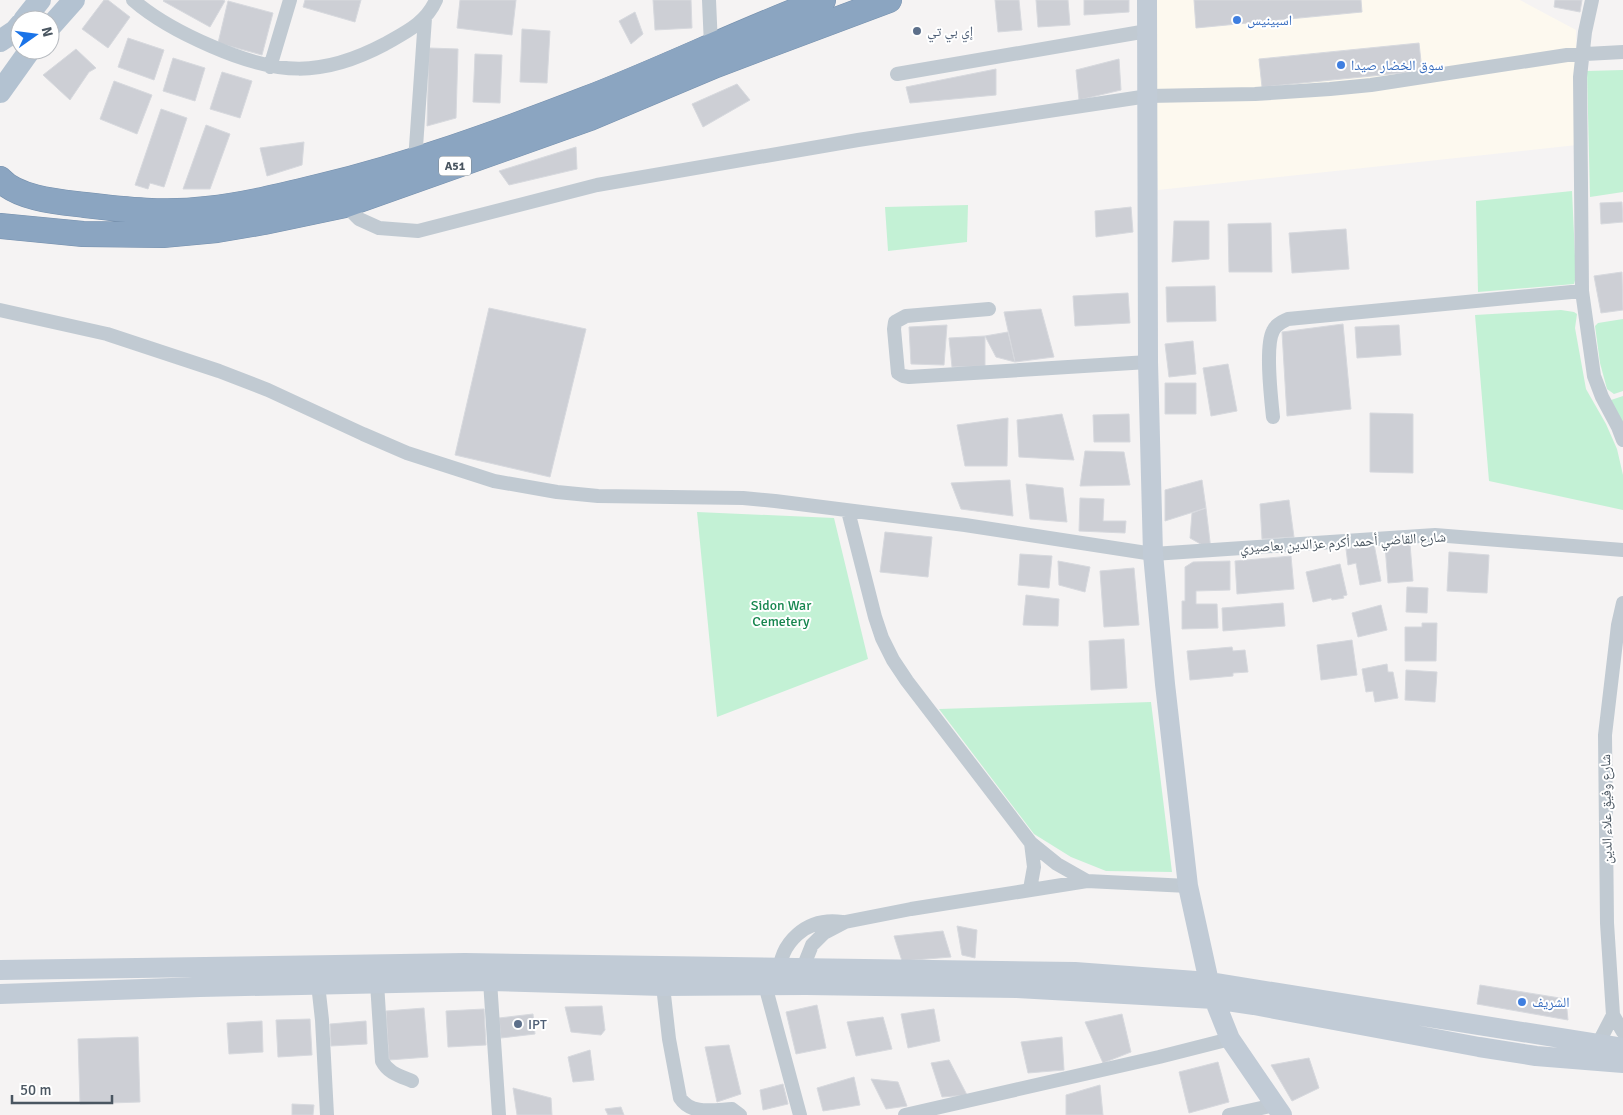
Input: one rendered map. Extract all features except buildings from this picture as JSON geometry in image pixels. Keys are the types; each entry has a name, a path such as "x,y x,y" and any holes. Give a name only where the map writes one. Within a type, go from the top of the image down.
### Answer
{"highway":[{"name":"A51","path":"0,226 83,234 163,235 217,230 345,205 590,118 716,65 889,0"},
{"name":"A51","path":"5,188 31,196 77,204 157,212 205,210 257,202 415,161 587,98 814,2"}],"main road":[{"path":"32,10 40,0"},
{"path":"60,16 74,0"},
{"path":"1147,0 1148,362 1153,554 1165,684 1188,886 1211,991 1230,1039 1278,1110"},
{"path":"0,92 23,60"},
{"path":"0,970 200,966 774,979"},
{"path":"200,966 200,987"},
{"path":"0,994 377,983 460,972 490,981 664,986 806,976 1017,988 1211,991 1484,1027 1623,1048"},
{"path":"1211,991 1254,1004 1479,1047 1536,1056 1623,1063"},
{"path":"1479,1047 1484,1027"}],"street":[{"path":"133,0 156,18 198,40 241,59 270,67 312,69 348,60 411,30 425,18 436,0"},
{"path":"270,67 290,0"},
{"path":"709,0 711,46"},
{"path":"1592,0 1582,54 1580,92 1582,291 1594,376 1623,440"},
{"path":"415,161 425,18"},
{"path":"897,74 1147,31"},
{"path":"345,205 359,219 379,228 408,232 418,231 597,186 858,140 1148,96 1255,94 1371,85 1516,62 1582,54 1623,52"},
{"path":"1273,417 1270,393 1270,340 1273,329 1280,322 1288,319 1582,291"},
{"path":"989,309 899,318 894,322 898,373 909,377 1148,362"},
{"name":"شارع القاضي أحمد أكرم عزالدين بعاصيري","path":"0,310 107,334 219,371 268,390 362,434 407,452 494,481 524,488 598,496 743,498 774,501 964,526 1153,554 1435,535 1623,550"},
{"path":"848,511 875,617 882,638 893,660 1031,843 1057,864 1087,881"},
{"name":"شارع وفيق علاء الدين","path":"1613,1015 1607,923 1605,735 1618,625 1623,603"},
{"path":"1030,889 1034,867 1031,843"},
{"path":"800,1115 774,979 785,948 797,933 815,924 825,922 845,922 911,908 1087,881 1188,886"},
{"path":"806,976 806,960 812,945 824,934 845,922"},
{"path":"490,981 499,1115"},
{"path":"377,983 382,1061 390,1071 412,1081"},
{"path":"318,984 322,1020 327,1115"},
{"path":"664,986 669,1039 680,1098 684,1105 696,1112 732,1109 740,1115"},
{"path":"1613,1015 1623,1032"},
{"path":"1598,1044 1613,1015"},
{"path":"905,1115 1230,1039"},
{"path":"1229,1115 1278,1110"}],"shaded area":[{"path":"1152,0 1520,0 1576,30 1577,145 1158,190"}],"green space":[{"path":"1623,70 1623,192 1590,197 1587,71"},
{"path":"1572,191 1576,277 1574,284 1478,292 1476,201"},
{"path":"968,205 967,242 888,251 885,207"},
{"path":"1561,310 1577,314 1575,328 1586,389 1606,424 1617,449 1623,475 1623,510 1489,481 1475,315"},
{"path":"1623,319 1623,391 1614,394 1607,389 1600,363 1595,326 1598,323"},
{"path":"1623,396 1623,430 1611,400"},
{"name":"Sidon War Cemetery","path":"697,512 834,518 868,659 717,717"},
{"path":"1151,702 1172,872 1106,871 1071,857 1034,834 939,709"}],"place":[{"name":"اسبينيس","path":"1237,20"},
{"name":"إي بي تي","path":"917,31"},
{"name":"سوق الخضار صيدا","path":"1341,65"},
{"name":"الشريف","path":"1522,1002"},
{"name":"IPT","path":"518,1024"}]}
